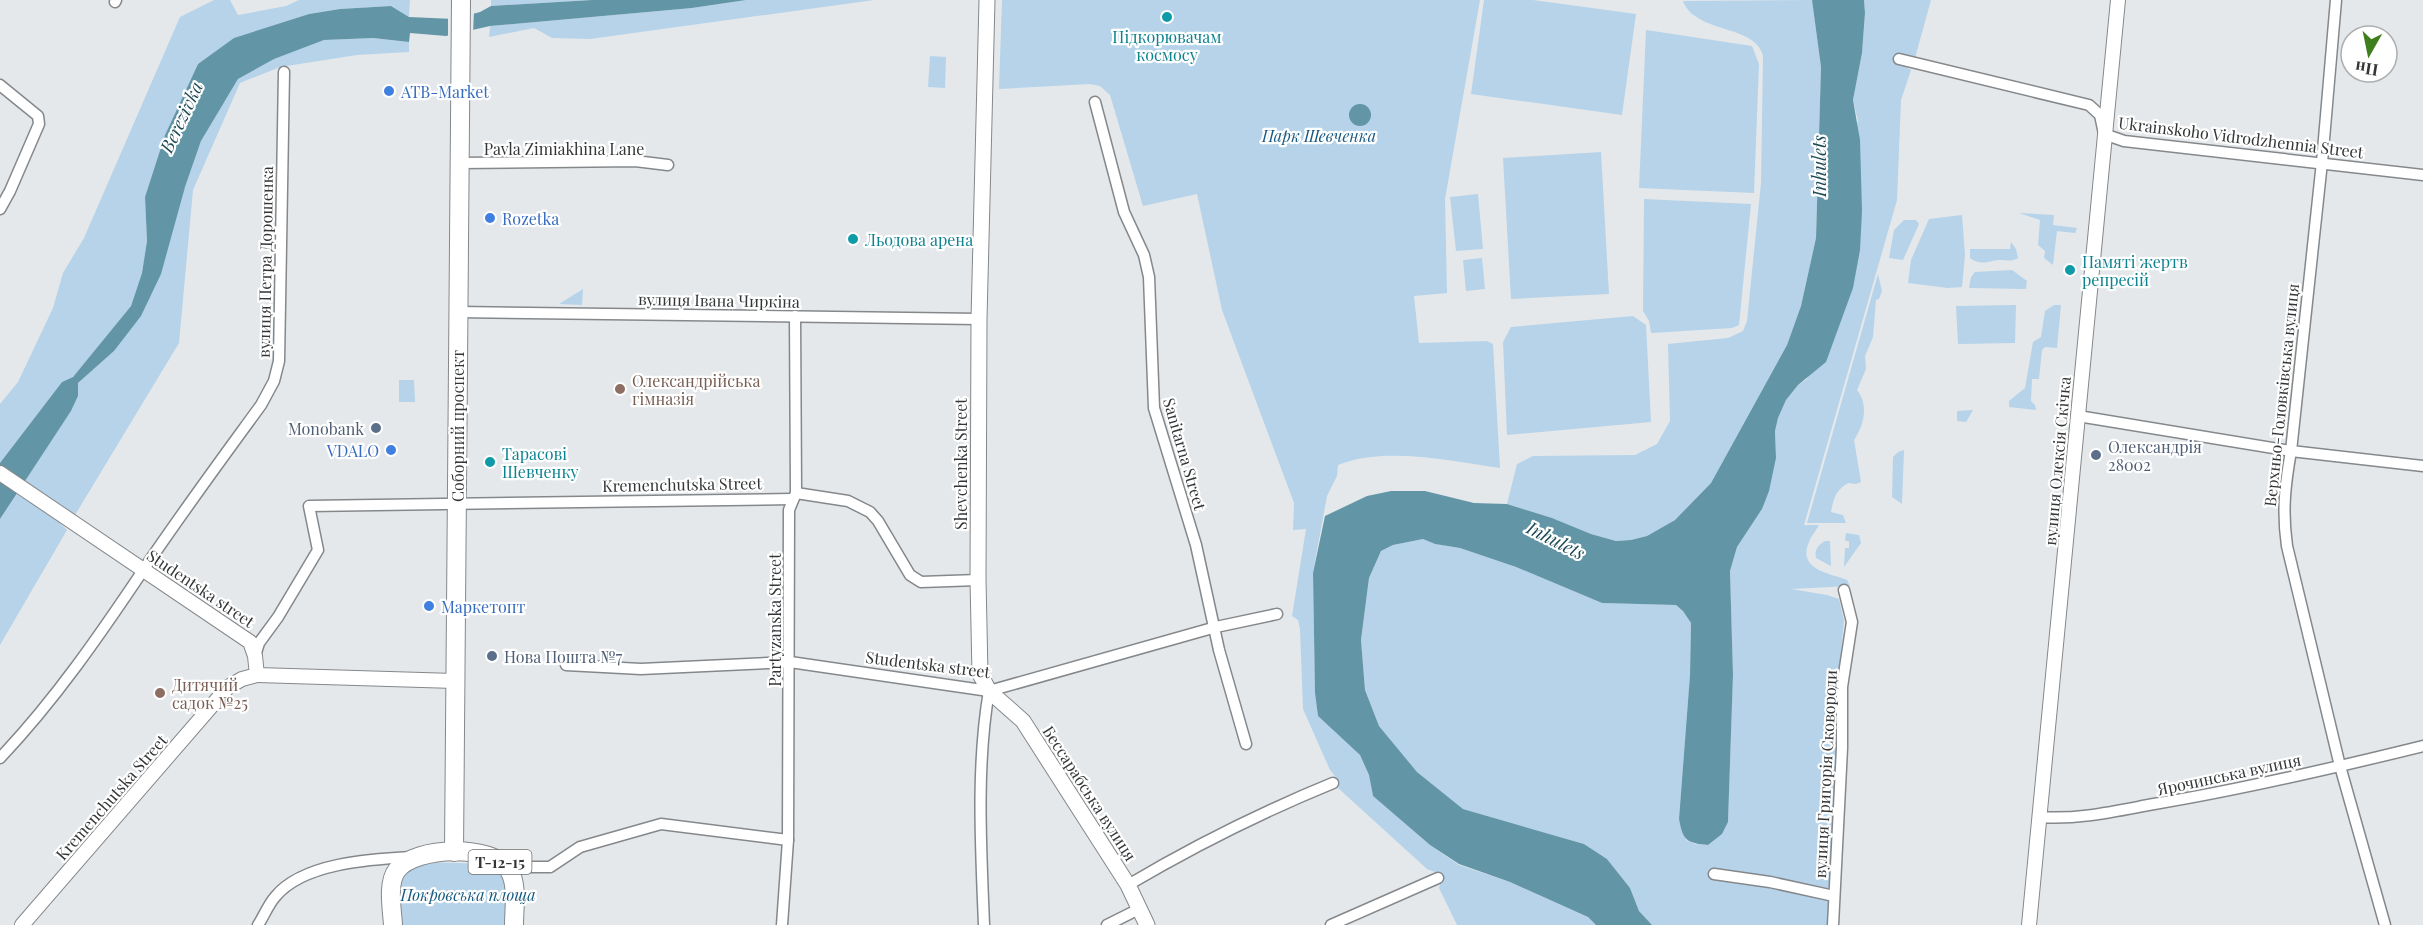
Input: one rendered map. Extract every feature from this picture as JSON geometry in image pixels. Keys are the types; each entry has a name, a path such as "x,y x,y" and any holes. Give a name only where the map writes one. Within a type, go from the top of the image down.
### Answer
{"highway":[{"name":"Соборний проспект","path":"454,852 461,0"},
{"name":"Т-12-15","path":"393,925 392,880 397,869 406,862 435,851 474,853 497,860 507,867 513,880 514,925"}],"main road":[{"name":"Shevchenka Street","path":"987,0 979,319 978,580 980,674 989,691"},
{"name":"Бессарабська вулиця","path":"989,691 1023,721 1128,885 1146,925"}],"street":[{"name":"вулиця Олексія Скічка","path":"2029,925 2118,0"},
{"name":"Верхньо-Головківська вулиця","path":"2336,0 2322,162 2291,451 2283,496 2287,546 2340,766 2385,925"},
{"name":"Ukrainskoho Vidrodzhennia Street","path":"1899,59 2089,105 2100,115 2104,134 2124,141 2423,175"},
{"name":"вулиця Петра Дорошенка","path":"0,758 32,724 102,633 144,569 261,405 274,381 279,362 284,72"},
{"path":"0,85 38,116 39,124 0,209"},
{"name":"Sanitarna Street","path":"1095,102 1124,212 1144,255 1149,277 1154,408 1196,545 1220,650 1246,744"},
{"name":"Pavla Zimiakhina Lane","path":"459,163 635,161 668,165"},
{"name":"вулиця Івана Чиркіна","path":"458,312 979,319"},
{"name":"Partyzanska Street","path":"782,925 788,840 789,510 794,496 795,316"},
{"path":"2078,416 2291,451 2423,466"},
{"name":"Studentska street","path":"0,473 250,642 255,656"},
{"name":"Kremenchutska Street","path":"255,656 259,643 278,617 318,550 309,506 794,496 848,501 870,512 878,520 910,575 921,582 978,580"},
{"name":"вулиця Григорія Сковороди","path":"1833,925 1842,748 1842,687 1852,622 1844,590"},
{"name":"Studentska street","path":"566,665 641,669 790,662 989,691 1216,627 1277,614"},
{"path":"255,656 257,675 455,681"},
{"name":"Kremenchutska Street","path":"22,925 228,687 242,679 257,675"},
{"name":"Shevchenka Street","path":"984,925 982,787 985,716 989,691"},
{"name":"Ярочинська вулиця","path":"2040,817 2087,816 2145,806 2340,766 2423,746"},
{"path":"1128,885 1195,846 1265,812 1333,783"},
{"path":"507,867 527,869 550,867 580,847 609,841 661,824 788,840"},
{"path":"258,925 276,896 313,872 367,860 420,856"},
{"path":"1714,874 1770,882 1834,896"},
{"path":"1332,925 1438,878"},
{"path":"1107,925 1139,909"}],"green space":[{"path":"214,0 230,0 238,15 286,6 299,0 410,0 409,17 391,6 340,9 309,14 235,38 198,64 165,135 145,197 147,241 142,273 131,306 73,377 62,382 0,463 0,404 18,382 53,308 63,273 84,238 180,17"},
{"path":"491,0 592,0 491,6"},
{"path":"746,0 874,0 590,39 552,38 534,28 489,37 490,26 692,8"},
{"name":"Парк Шевченка","path":"1002,0 1480,0 1445,199 1447,293 1414,296 1419,343 1487,341 1493,344 1500,468 1440,459 1397,456 1356,459 1338,465 1337,476 1327,496 1313,572 1315,693 1318,716 1360,755 1369,775 1373,796 1430,845 1459,865 1510,882 1588,917 1596,925 1457,925 1439,888 1442,878 1440,874 1427,869 1338,788 1340,782 1330,770 1303,709 1300,629 1298,620 1292,616 1306,529 1293,530 1294,503 1222,310 1197,194 1143,206 1110,95 1100,86 1090,84 999,89"},
{"path":"1484,0 1533,0 1636,14 1622,115 1471,94"},
{"path":"1812,0 1821,67 1816,238 1801,306 1787,345 1711,483 1675,520 1647,536 1631,540 1616,541 1591,534 1552,518 1507,504 1517,464 1533,456 1635,455 1657,444 1670,421 1668,344 1728,338 1743,331 1747,321 1761,183 1763,56 1758,46 1749,39 1700,19 1690,12 1683,1"},
{"path":"1864,0 1931,0 1915,58 1893,55 1893,60 1911,70 1901,100 1897,200 1804,525 1819,525 1806,551 1807,559 1817,569 1847,580 1850,586 1791,589 1839,599 1844,621 1838,683 1839,741 1829,890 1830,925 1652,925 1639,911 1630,888 1607,859 1584,844 1463,809 1417,772 1379,726 1365,690 1361,640 1369,578 1381,551 1393,545 1423,539 1435,544 1460,548 1516,567 1602,603 1676,605 1691,623 1690,675 1679,819 1686,840 1695,844 1708,845 1722,834 1728,822 1733,675 1730,571 1737,547 1762,509 1776,458 1775,431 1778,418 1786,400 1798,385 1807,379 1858,121 1853,100 1862,53"},
{"path":"1646,30 1752,46 1759,64 1754,193 1639,188"},
{"path":"373,38 409,42 409,52 357,55 280,67 240,83 193,190 179,343 75,515 24,481 71,411 78,396 78,383 114,351 185,187 201,141 238,79 273,59 324,40"},
{"path":"930,56 946,57 945,88 928,87"},
{"path":"1601,152 1609,294 1511,299 1503,158"},
{"path":"1478,194 1483,249 1456,251 1450,197"},
{"path":"1644,199 1751,204 1739,325 1732,328 1651,333 1649,321 1643,311"},
{"path":"2019,213 2054,215 2053,225 2077,228 2075,233 2057,231 2053,265 2044,258 2045,251 2038,245 2040,220"},
{"path":"1962,215 1965,255 1962,287 1948,288 1908,283 1911,260 1929,219"},
{"path":"1904,220 1916,220 1919,224 1903,260 1889,258 1894,230"},
{"path":"2011,242 2016,249 2018,258 2016,259 1981,262 1970,258 1970,249 2010,249"},
{"path":"1482,258 1485,289 1466,291 1463,260"},
{"path":"2012,270 2027,281 2026,289 1969,288 1971,277 1975,272"},
{"path":"1878,274 1882,291 1879,299 1876,300 1873,337 1865,356 1866,369 1857,390 1864,408 1863,422 1854,440 1861,482 1848,483 1840,489 1834,499 1831,512 1843,515 1846,523 1807,523"},
{"path":"583,289 582,305 559,304"},
{"path":"2016,305 2015,343 1958,344 1956,306"},
{"path":"2054,305 2061,305 2057,348 2045,347 2042,350 2039,379 2032,379 2031,401 2036,410 2009,407 2009,401 2025,388 2033,342 2041,337 2045,311"},
{"path":"1633,316 1646,325 1651,422 1507,435 1503,342 1511,327"},
{"path":"399,380 414,380 415,402 399,402"},
{"path":"1973,410 1966,422 1957,421 1957,411"},
{"path":"1904,450 1902,504 1892,497 1893,457"},
{"path":"16,494 54,517 67,530 0,645 0,519"},
{"path":"1846,533 1859,535 1861,543 1844,567 1845,548 1849,548 1849,541 1845,541"},
{"path":"1825,541 1830,541 1831,566 1816,558 1817,548"},
{"name":"Покровська площа","path":"419,862 495,864 505,870 510,925 396,925 396,882"}],"water":[{"name":"Berezivka","path":"592,0 746,0 692,8 490,26 446,36 410,33 409,42 373,38 324,40 274,59 238,79 201,141 185,187 161,274 141,316 114,351 78,383 78,396 71,411 0,519 0,463 62,382 73,377 131,306 142,273 147,241 145,197 165,135 198,64 234,38 309,14 340,9 391,6 409,17 454,19 480,12 491,6"},
{"name":"Inhulets","path":"1812,0 1864,0 1862,53 1853,100 1860,140 1862,211 1860,250 1853,288 1826,362 1798,385 1786,400 1778,418 1775,431 1776,458 1769,491 1762,509 1737,547 1730,571 1733,675 1728,822 1722,834 1708,845 1695,843 1684,836 1679,819 1690,675 1691,623 1676,605 1602,603 1516,567 1460,548 1435,544 1423,539 1393,545 1381,551 1369,578 1361,640 1365,690 1379,726 1417,772 1463,809 1584,844 1607,859 1630,888 1639,911 1652,925 1596,925 1588,917 1510,882 1459,864 1430,845 1373,796 1369,775 1360,755 1318,716 1315,693 1313,573 1325,516 1367,496 1391,491 1425,491 1474,503 1507,504 1552,518 1591,534 1616,541 1631,540 1647,536 1675,520 1711,483 1787,345 1801,306 1816,238 1821,67"},
{"path":"1356,104 1364,104 1371,111 1371,119 1364,126 1356,126 1349,119 1349,111"}],"pier":[{"path":"474,11 473,34 448,39 448,16"}],"place":[{"name":"Підкорювачам космосу","path":"1167,17"},
{"name":"ATB-Market","path":"389,91"},
{"name":"Rozetka","path":"490,218"},
{"name":"Льодова арена","path":"853,239"},
{"name":"Памяті жертв репресій","path":"2070,270"},
{"name":"Олександрійська гімназія","path":"620,389"},
{"name":"Monobank","path":"376,428"},
{"name":"VDALO","path":"391,450"},
{"name":"Олександрія 28002","path":"2096,455"},
{"name":"Тарасові Шевченку","path":"490,462"},
{"name":"Маркетопт","path":"429,606"},
{"name":"Нова Пошта №7","path":"492,656"},
{"name":"Дитячий садок №25","path":"160,693"}]}
